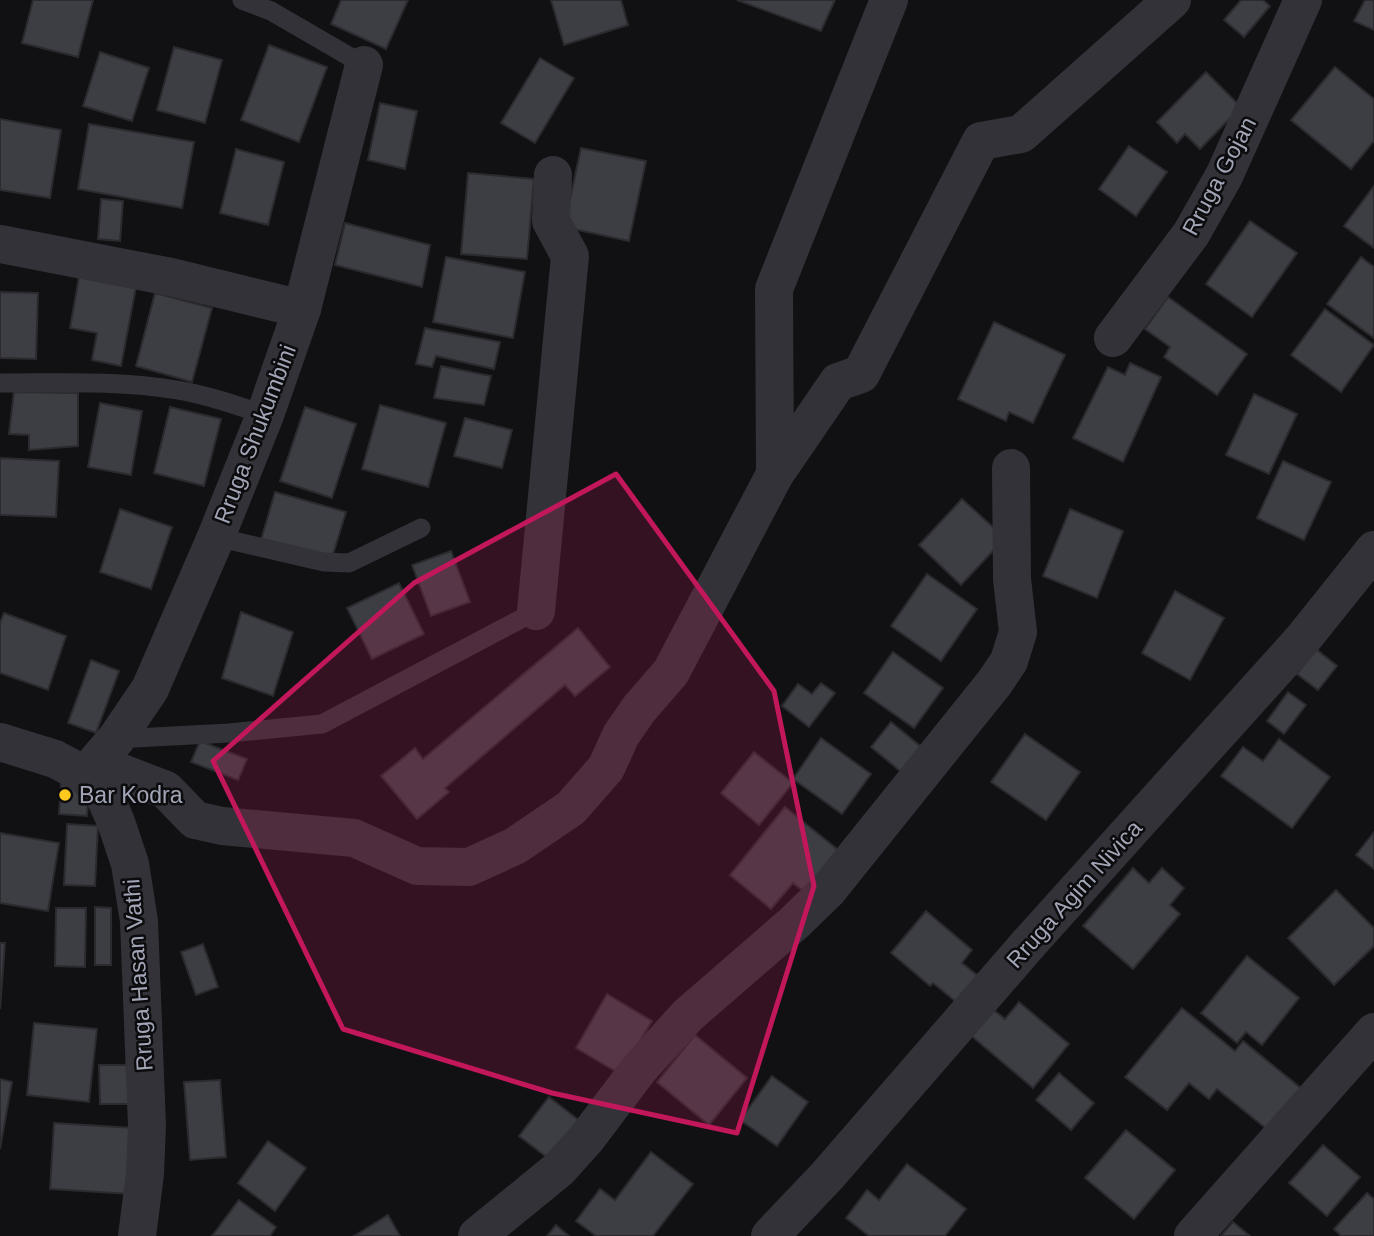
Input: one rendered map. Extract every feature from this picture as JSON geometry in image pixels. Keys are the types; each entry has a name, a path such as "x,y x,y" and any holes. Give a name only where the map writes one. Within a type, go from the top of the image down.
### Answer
{"street":[{"path":"775,474 774,289 889,0"},
{"path":"99,759 166,790 195,820 236,827 354,838 417,866 469,867 515,846 571,808 606,768 621,735 671,672 775,474 838,382 861,374 981,141 1021,134 1172,0"},
{"name":"Rruga Gojan","path":"1113,338 1191,234 1224,176 1303,0"},
{"name":"Rruga Shukumbini","path":"99,759 150,689 265,415 302,309 364,65"},
{"path":"536,611 570,256 551,221 553,175"},
{"path":"0,244 171,277 302,309"},
{"path":"477,1236 559,1169 586,1139 639,1069 688,1015 828,890 1009,662 1018,632 1012,579 1011,468"},
{"name":"Rruga Agim Nivica","path":"770,1236 827,1176 1030,942 1303,640 1374,550"},
{"name":"Rruga Hasan Vathi","path":"0,742 55,760 99,759 104,795 130,864 139,921 148,1126 137,1236"},
{"path":"1193,1236 1374,1032"}],"lane":[{"path":"242,0 271,11 364,65"},
{"path":"0,383 102,383 177,390 224,401 265,415"},
{"path":"216,537 324,562 349,563 421,528"},
{"path":"99,759 229,733 322,724 536,611"}],"highlighted area":[{"path":"616,474 774,691 814,886 737,1133 552,1093 343,1029 213,761 414,583"}],"building":[{"path":"33,0 93,0 78,57 22,43"},
{"path":"341,0 408,0 386,49 331,24"},
{"path":"551,0 621,0 628,25 564,45"},
{"path":"737,0 835,0 821,31"},
{"path":"1241,0 1263,0 1270,6 1244,37 1224,20"},
{"path":"1365,0 1374,0 1374,30 1354,21"},
{"path":"269,45 327,67 299,142 241,120"},
{"path":"174,47 222,60 205,123 157,110"},
{"path":"100,52 149,68 132,121 83,106"},
{"path":"540,58 574,78 535,143 501,123"},
{"path":"1335,67 1374,99 1374,141 1351,169 1291,120"},
{"path":"1206,72 1241,107 1200,149 1185,134 1177,143 1157,122"},
{"path":"380,103 417,111 405,169 368,160"},
{"path":"0,119 61,130 50,198 0,190"},
{"path":"89,124 194,142 182,208 78,189"},
{"path":"1129,146 1167,172 1136,216 1099,189"},
{"path":"581,148 646,161 629,241 564,227"},
{"path":"236,149 284,162 268,225 220,213"},
{"path":"468,173 534,179 527,259 461,254"},
{"path":"1374,186 1374,248 1344,226"},
{"path":"101,199 123,201 120,241 98,239"},
{"path":"1250,221 1297,253 1252,317 1206,284"},
{"path":"345,223 430,245 422,287 335,265"},
{"path":"446,257 525,272 513,338 433,322"},
{"path":"1361,257 1374,267 1374,338 1327,304"},
{"path":"79,277 136,287 121,366 92,360 97,333 70,328"},
{"path":"0,292 38,293 36,359 0,358"},
{"path":"155,293 212,308 192,382 136,366"},
{"path":"1168,297 1247,354 1217,395 1164,357 1170,347 1145,329"},
{"path":"1325,309 1374,345 1341,392 1291,355"},
{"path":"994,322 1065,355 1033,423 1009,412 1006,421 958,399"},
{"path":"425,328 500,342 494,369 436,356 432,367 416,364"},
{"path":"1130,363 1161,377 1123,462 1073,438 1108,367 1125,375"},
{"path":"441,366 491,376 484,405 434,398"},
{"path":"14,392 78,393 78,446 29,450 29,435 9,434"},
{"path":"1254,394 1297,414 1269,474 1226,455"},
{"path":"100,403 142,411 131,475 88,467"},
{"path":"380,405 446,423 428,487 362,469"},
{"path":"170,407 221,419 204,486 154,473"},
{"path":"305,407 356,424 332,498 280,481"},
{"path":"465,418 512,430 502,468 454,456"},
{"path":"0,458 59,461 56,517 0,515"},
{"path":"1283,461 1331,482 1304,540 1257,518"},
{"path":"275,492 346,512 331,561 261,540"},
{"path":"962,499 1005,538 961,585 919,545"},
{"path":"120,509 172,527 151,589 100,572"},
{"path":"1070,509 1123,531 1097,598 1043,576"},
{"path":"451,551 470,602 431,616 412,565"},
{"path":"927,574 977,609 941,661 891,626"},
{"path":"399,583 424,634 372,659 347,608"},
{"path":"1175,591 1224,618 1190,680 1142,653"},
{"path":"241,612 293,632 273,696 222,678"},
{"path":"4,613 66,636 48,690 0,673 0,623"},
{"path":"578,628 610,667 575,696 565,685 445,788 449,792 417,819 381,776 415,748 423,759"},
{"path":"1316,649 1337,666 1318,690 1297,674"},
{"path":"893,652 943,688 914,728 864,693"},
{"path":"91,660 119,671 96,733 68,723"},
{"path":"821,683 835,693 809,727 782,706 798,684 812,694"},
{"path":"1288,692 1306,705 1284,734 1267,721"},
{"path":"891,722 925,750 905,775 871,747"},
{"path":"1025,734 1080,772 1046,820 991,782"},
{"path":"821,738 871,774 842,814 793,779"},
{"path":"1279,739 1330,777 1292,828 1221,776 1243,747 1263,761"},
{"path":"200,741 247,759 238,780 191,762"},
{"path":"754,752 793,783 759,825 721,793"},
{"path":"61,784 89,786 87,816 59,814"},
{"path":"785,807 842,853 808,895 793,883 771,909 730,875"},
{"path":"67,824 98,826 95,886 64,885"},
{"path":"1374,832 1374,869 1356,855"},
{"path":"0,833 59,843 48,911 0,903"},
{"path":"1133,868 1149,883 1162,868 1184,888 1170,905 1180,914 1133,969 1083,926"},
{"path":"1336,890 1374,928 1374,946 1334,985 1288,938"},
{"path":"95,907 111,908 111,965 95,965"},
{"path":"56,908 86,908 85,967 55,966"},
{"path":"926,911 972,950 962,963 982,979 960,1005 933,983 930,986 891,953"},
{"path":"0,943 5,943 0,1009"},
{"path":"203,944 218,987 196,995 181,952"},
{"path":"1247,956 1299,998 1262,1045 1246,1032 1237,1043 1201,1013"},
{"path":"607,994 652,1021 620,1074 576,1048"},
{"path":"1019,1002 1069,1044 1033,1088 969,1034 991,1008 1005,1019"},
{"path":"1182,1008 1235,1051 1243,1041 1302,1089 1268,1130 1217,1089 1209,1099 1189,1083 1167,1110 1125,1077"},
{"path":"34,1023 97,1029 89,1102 27,1095"},
{"path":"695,1035 747,1078 709,1125 657,1082"},
{"path":"99,1065 135,1065 136,1104 100,1104"},
{"path":"1059,1073 1094,1103 1071,1130 1036,1100"},
{"path":"772,1076 808,1102 777,1146 740,1120"},
{"path":"0,1079 12,1082 0,1149"},
{"path":"220,1080 226,1157 190,1160 184,1082"},
{"path":"549,1097 585,1125 553,1162 519,1136"},
{"path":"54,1123 134,1128 131,1194 50,1189"},
{"path":"1126,1130 1175,1170 1134,1219 1085,1178"},
{"path":"268,1141 306,1168 275,1211 238,1183"},
{"path":"1323,1145 1360,1177 1327,1216 1289,1183"},
{"path":"651,1152 693,1184 653,1236 596,1236 576,1221 600,1189 615,1200"},
{"path":"907,1164 966,1209 945,1236 869,1236 846,1218 867,1190 879,1200"},
{"path":"1367,1193 1374,1199 1374,1236 1341,1236 1334,1229"},
{"path":"239,1200 276,1227 270,1236 212,1236"},
{"path":"388,1215 400,1236 354,1236"},
{"path":"1233,1222 1250,1236 1221,1236"},
{"path":"556,1225 569,1236 547,1236"}],"place":[{"name":"Bar Kodra","path":"65,795"}]}
